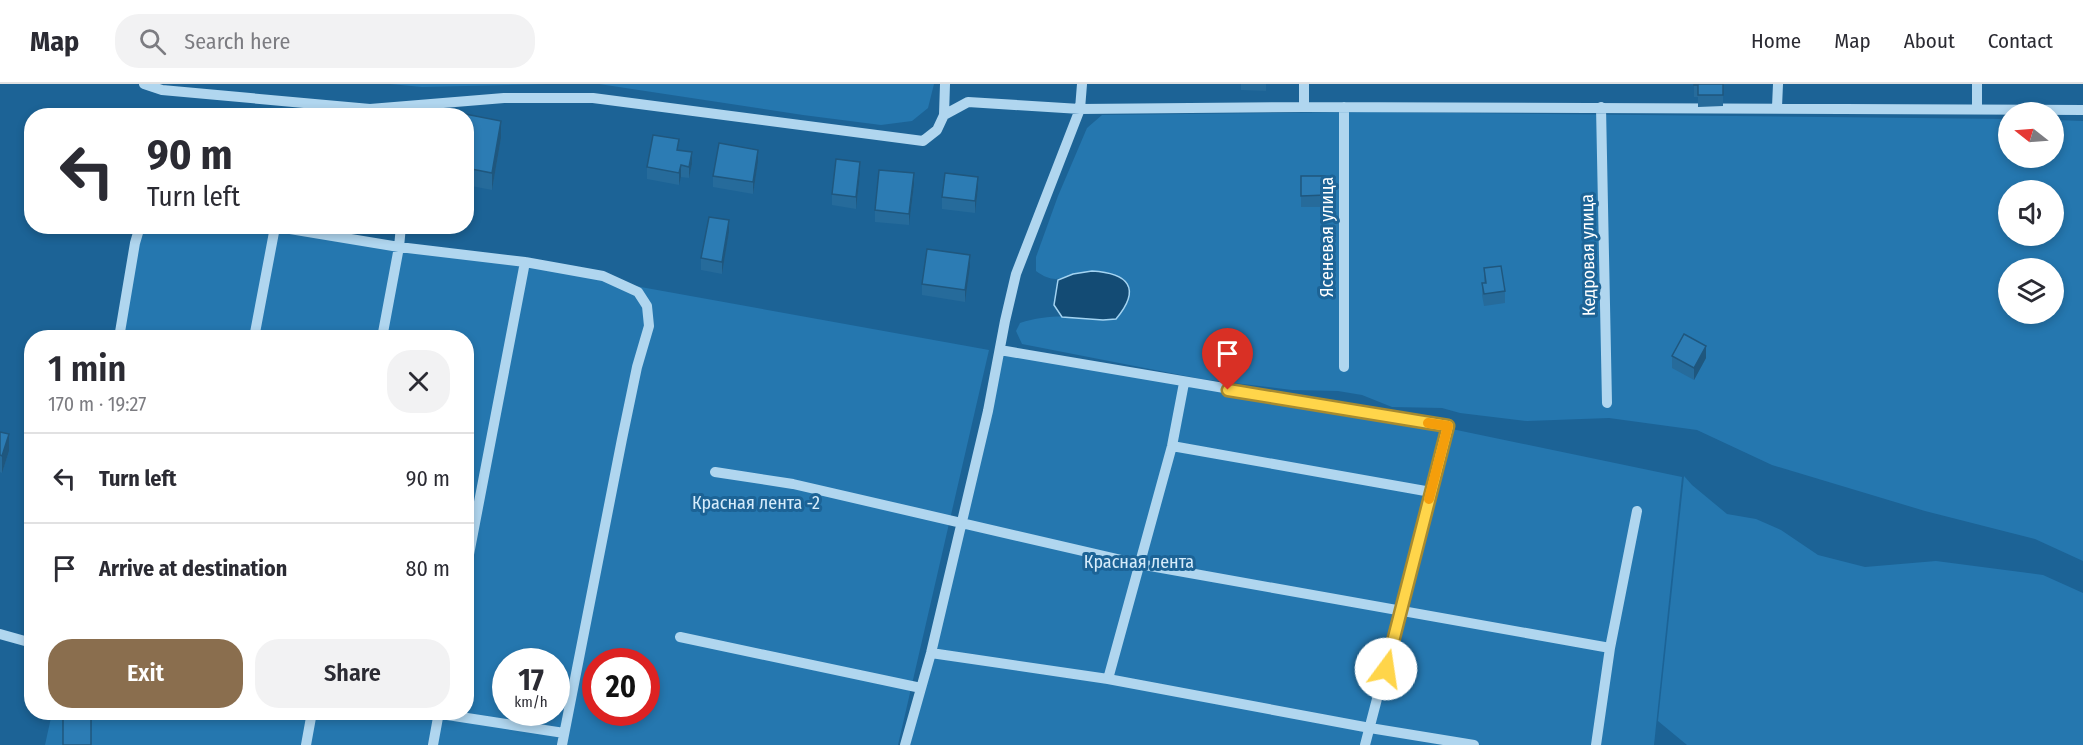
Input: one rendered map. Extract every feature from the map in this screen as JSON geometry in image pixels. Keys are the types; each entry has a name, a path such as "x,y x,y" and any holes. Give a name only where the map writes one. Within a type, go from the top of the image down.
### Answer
{"street":[{"path":"144,84 162,90 335,108"},
{"path":"411,108 504,98 593,98 923,141 937,130 944,115 945,84"},
{"path":"905,745 931,653 962,524 1017,274 1080,109 1082,84"},
{"path":"1304,84 1304,107"},
{"path":"1777,107 1778,84"},
{"path":"1977,84 1977,109"},
{"path":"944,115 968,102 1080,109 1777,107 2083,110"},
{"name":"Ясеневая улица","path":"1344,107 1344,367"},
{"name":"Кедровая улица","path":"1601,107 1607,403"},
{"path":"120,330 138,234"},
{"path":"255,330 273,234"},
{"path":"318,234 399,247 525,262 603,276 638,292 647,306 649,326 637,367 624,429 562,745"},
{"path":"383,330 400,234"},
{"path":"474,528 525,262"},
{"path":"1000,350 1448,426 1365,745"},
{"path":"1108,679 1172,446 1184,383"},
{"path":"1172,446 1431,492"},
{"path":"715,472 793,484 1139,564 1610,648"},
{"path":"1596,745 1610,648 1637,511"},
{"path":"0,634 24,641"},
{"path":"680,637 921,688"},
{"path":"931,653 1108,679 1474,745"},
{"path":"474,719 564,733"},
{"path":"306,745 311,720"},
{"path":"433,745 435,720"}],"green space":[{"path":"390,84 548,84 422,87"},
{"path":"599,84 934,84 928,108 912,121 881,125"},
{"path":"1368,112 1998,119 1998,168 2064,168 2064,120 2083,121 2083,561 2035,539 1925,511 1772,465 1697,430 1609,418 1527,421 1460,413 1442,408 1392,407 1362,395 1338,391 1292,390 1201,379 1022,344 1016,331 1020,323 1041,318 1061,317 1103,320 1073,274 1054,279 1036,271 1036,257 1058,196 1087,128 1102,115"},
{"name":"Красная лента -2","path":"139,234 323,234 525,262 624,284 989,350 898,745 45,745 50,720 474,720 474,330 120,330"},
{"name":"Красная лента","path":"1000,352 1447,428 1682,477 1654,745 908,745"},
{"path":"1684,476 1727,514 1756,519 1781,530 1818,555 1865,567 1936,561 2043,575 2083,593 2083,745 1687,745 1658,721"}],"shaded area":[{"path":"1092,271 1115,275 1127,284 1128,299 1124,308 1116,319 1062,317 1054,305 1058,280 1073,274"}],"building":[{"path":"1694,84 1723,84 1723,95 1698,95 1698,85"},
{"path":"474,116 501,121 492,173 474,170"},
{"path":"653,135 679,139 677,150 692,152 689,167 681,165 679,173 647,167"},
{"path":"719,143 758,150 753,182 713,176"},
{"path":"836,159 860,162 856,197 832,194"},
{"path":"879,170 914,173 909,214 875,210"},
{"path":"945,173 978,177 975,201 942,197"},
{"path":"1301,176 1325,176 1326,195 1301,196"},
{"path":"709,217 729,220 722,262 701,258"},
{"path":"927,249 970,255 965,290 922,284"},
{"path":"1501,266 1505,291 1484,294 1482,283 1486,283 1484,268"},
{"path":"1684,334 1706,346 1694,368 1672,356"},
{"path":"0,432 9,434 2,456 0,455"},
{"path":"63,720 91,720 91,745 63,745"}],"slow traffic":[{"path":"1428,423 1448,426 1429,499"}],"route":[{"path":"1228,390 1448,426 1386,669"}]}
